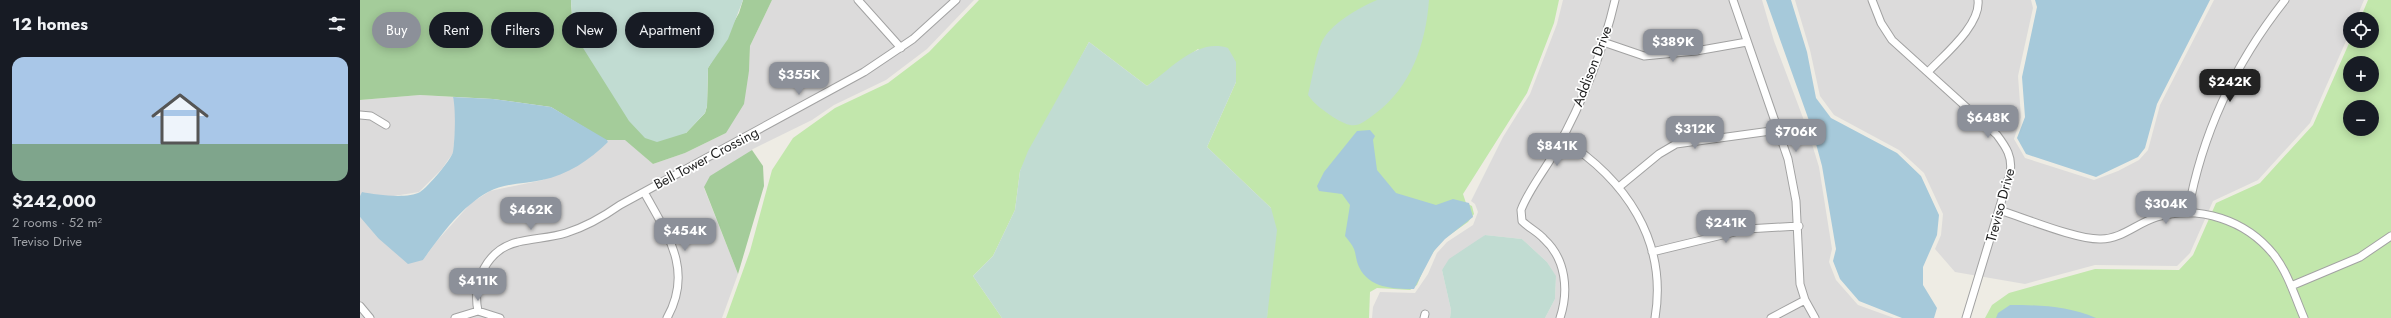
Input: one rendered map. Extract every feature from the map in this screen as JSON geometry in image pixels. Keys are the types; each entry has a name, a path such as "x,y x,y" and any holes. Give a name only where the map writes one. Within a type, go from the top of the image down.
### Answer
{"street":[{"path":"858,0 901,48"},
{"name":"Bell Tower Crossing","path":"478,311 476,296 480,276 497,252 518,242 557,236 594,221 644,192 857,76 901,48 931,24 956,0"},
{"name":"Addison Drive","path":"1560,318 1565,294 1562,269 1552,248 1540,235 1526,225 1520,214 1562,139 1592,71 1603,42 1615,0"},
{"path":"1733,0 1778,130 1793,181 1799,226 1798,274 1805,300 1816,318"},
{"name":"Treviso Drive","path":"1872,0 1881,23 1892,40 1997,135 2008,150 2012,164 1966,318"},
{"path":"1928,72 1971,26 1977,14 1978,0"},
{"path":"2188,212 2203,149 2225,92 2243,58 2285,0"},
{"path":"1603,42 1644,56 1696,51 1747,42"},
{"path":"360,115 371,116 386,125"},
{"path":"1620,187 1671,146 1778,130"},
{"path":"1562,139 1589,157 1620,187 1641,221 1652,252 1657,282 1655,318"},
{"path":"644,192 668,236 677,261 678,288 667,318"},
{"path":"1999,210 2082,236 2102,240 2119,236 2155,218 2188,212 2217,216 2240,226 2253,234 2274,256 2291,286 2304,318"},
{"path":"1652,252 1747,229 1799,226"},
{"path":"2291,286 2360,257 2391,236"},
{"path":"1771,318 1805,300"},
{"path":"360,306 370,318"},
{"path":"455,318 478,311 500,318"}],"shaded area":[{"path":"571,0 743,0 728,39 708,68 707,106 705,113 686,133 657,142 645,138 629,121 583,48 617,48 617,12 572,12"},
{"path":"772,0 974,0 927,49 886,80 834,105 812,120 753,149 704,188 738,274 722,318 360,318 360,217 378,238 423,260 436,242 471,203 490,191 543,180 608,142 607,140 625,139 653,164 685,153 726,133 749,71 750,46"},
{"path":"1377,0 1429,0 1420,48 1407,77 1399,90 1388,102 1370,118 1360,124 1346,124 1316,105 1308,95 1316,58 1324,38 1334,26 1348,16"},
{"path":"1563,0 1762,0 1774,41 1808,131 1819,167 1832,249 1829,262 1836,280 1858,305 1894,318 1545,318 1555,299 1556,277 1547,262 1522,239 1485,235 1442,270 1451,310 1450,318 1372,318 1373,307 1380,292 1415,293 1428,274 1437,253 1447,242 1473,225 1478,212 1475,204 1471,201 1503,137 1530,94 1557,24"},
{"path":"1766,0 1791,0 1807,52 1816,98 1831,118 1897,153 1921,176 1939,215 1937,235 1923,267 1923,285 1937,308 1934,318 1902,318 1859,301 1840,279 1833,261 1836,249 1822,166 1812,129"},
{"path":"1795,0 2031,0 2033,8 2018,76 2021,117 2014,139 2025,158 2094,180 2118,171 2139,160 2148,150 2160,105 2214,0 2364,0 2359,12 2343,12 2343,48 2310,123 2258,180 2213,201 2190,253 2177,266 2095,265 2025,284 1955,272 1935,249 1941,235 1943,214 1924,173 1899,150 1834,115 1820,96 1810,50"},
{"path":"2035,0 2210,0 2157,104 2145,148 2138,157 2096,177 2026,154 2017,138 2025,117 2022,77 2037,7"},
{"path":"1089,42 1147,86 1175,64 1195,51 1206,47 1217,46 1228,48 1236,62 1236,82 1207,147 1271,208 1277,230 1267,318 1002,318 973,276 993,256 1015,210 1020,171 1028,151"},
{"path":"420,95 453,97 457,112 453,153 441,170 419,192 387,197 363,193 360,196 360,100"},
{"path":"453,97 493,99 551,107 608,142 586,161 569,171 551,178 494,189 478,198 469,205 444,231 423,260 408,264 378,238 360,217 360,196 362,192 400,196 415,194 424,189 444,167 453,152 455,109"},
{"path":"1370,130 1375,136 1373,140 1377,170 1396,193 1436,205 1453,199 1469,203 1473,217 1445,239 1434,251 1414,289 1398,289 1382,286 1375,283 1363,274 1358,265 1355,251 1345,236 1350,205 1342,194 1319,191 1317,186 1324,172 1357,131"},
{"path":"1485,235 1522,239 1547,262 1556,276 1555,299 1545,318 1450,318 1451,310 1442,270 1449,259"},
{"path":"2010,305 2054,307 2075,311 2096,318 1996,318 1998,313"}],"green space":[{"path":"360,0 571,0 572,12 562,12 562,48 591,48 686,133 705,113 707,106 708,68 739,13 743,0 772,0 750,46 749,71 744,104 726,133 685,153 653,164 625,140 605,140 551,107 493,99 420,95 360,100"},
{"path":"979,0 1559,0 1554,23 1527,93 1463,194 1466,203 1472,206 1474,214 1468,222 1441,241 1427,261 1417,285 1410,290 1377,288 1370,292 1369,318 1267,318 1271,208 1207,147 1236,82 1198,49 1147,86 1089,42 1020,171 1015,210 993,256 973,276 1002,318 726,318 750,251 772,170 793,138 835,108 888,83 929,52"},
{"path":"2368,0 2391,0 2391,318 1985,318 1992,305 2009,293 2095,269 2179,270 2193,255 2216,203 2260,183 2313,125 2343,57 2343,92 2379,92 2379,56 2343,56 2347,48 2379,48 2379,12 2363,12"},
{"path":"752,150 763,166 764,186 738,274 704,187 710,176"}]}
